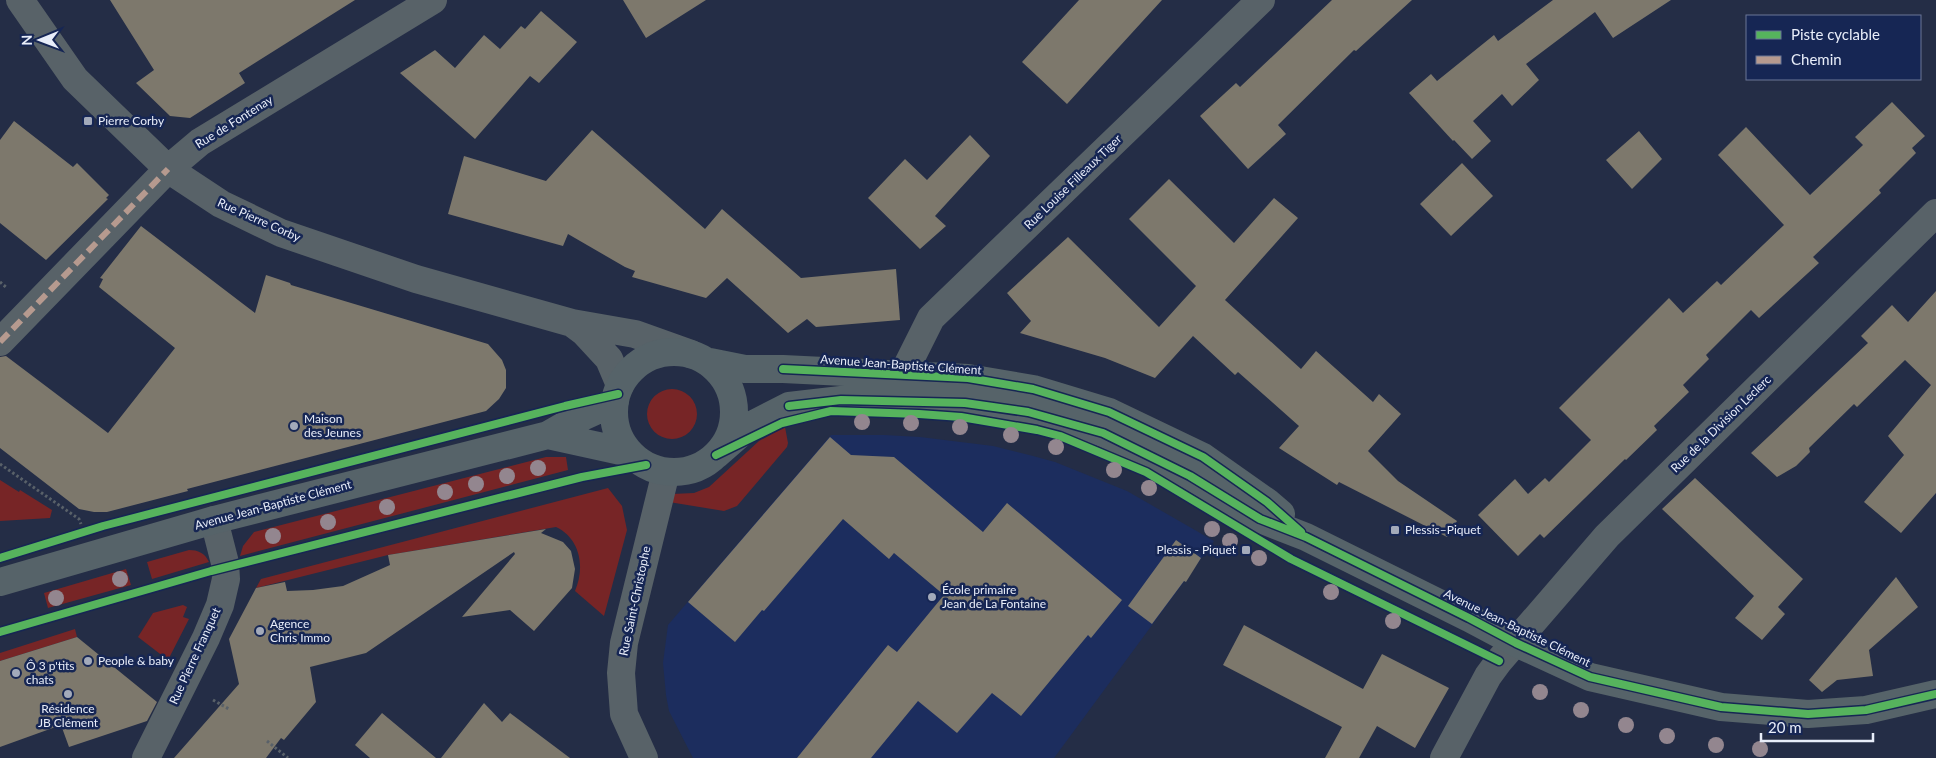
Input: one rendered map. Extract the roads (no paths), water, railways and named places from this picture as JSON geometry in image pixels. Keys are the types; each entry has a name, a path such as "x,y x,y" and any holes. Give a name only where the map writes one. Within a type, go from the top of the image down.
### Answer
{"street":[{"name":"Rue Pierre Corby","path":"20,0 75,79 168,169 221,204 281,233 416,279 572,323 635,334 701,358"},
{"name":"Rue de Fontenay","path":"0,342 168,169 200,142 433,0"},
{"name":"Rue Louise Filleaux Tiger","path":"902,376 931,318 1261,0"},
{"name":"Rue de la Division Leclerc","path":"1444,758 1488,676 1498,662 1606,536 1936,213"},
{"name":"Rue Pierre Corby","path":"572,323 584,332 610,358 618,393"},
{"path":"670,351 701,358 724,378 733,398 734,418 728,438 716,455 701,466 684,472 666,472 646,465 630,453 620,439 614,422 618,393 633,368 650,356 670,351"},
{"name":"Avenue Jean-Baptiste Clément","path":"701,358 745,369 783,369 968,378 1034,389 1109,412 1203,457 1267,502 1306,537"},
{"name":"Avenue Jean-Baptiste Clément","path":"0,582 214,520 548,434 618,393"},
{"name":"Avenue Jean-Baptiste Clément","path":"716,455 748,427 789,406 841,400 965,402 1028,412 1103,434 1190,476 1260,519 1306,537 1516,643 1590,677 1721,707 1808,714 1866,710 1936,694"},
{"name":"Avenue Jean-Baptiste Clément","path":"548,434 630,453"},
{"name":"Rue Saint-Christophe","path":"644,758 624,714 622,664 624,643 666,472"},
{"name":"Rue Pierre Franquet","path":"146,758 206,638 220,605 226,579 225,563 214,520"}],"place":[{"name":"Pierre Corby","path":"88,121"},
{"name":"Maison des Jeunes","path":"294,426"},
{"name":"Plessis–Piquet","path":"1395,530"},
{"name":"Plessis - Piquet","path":"1246,550"},
{"name":"École primaire Jean de La Fontaine","path":"932,597"},
{"name":"Agence Chris Immo","path":"260,631"},
{"name":"People & baby","path":"88,661"},
{"name":"Ô 3 p'tits chats","path":"16,673"},
{"name":"Résidence JB Clément","path":"68,694"}]}
